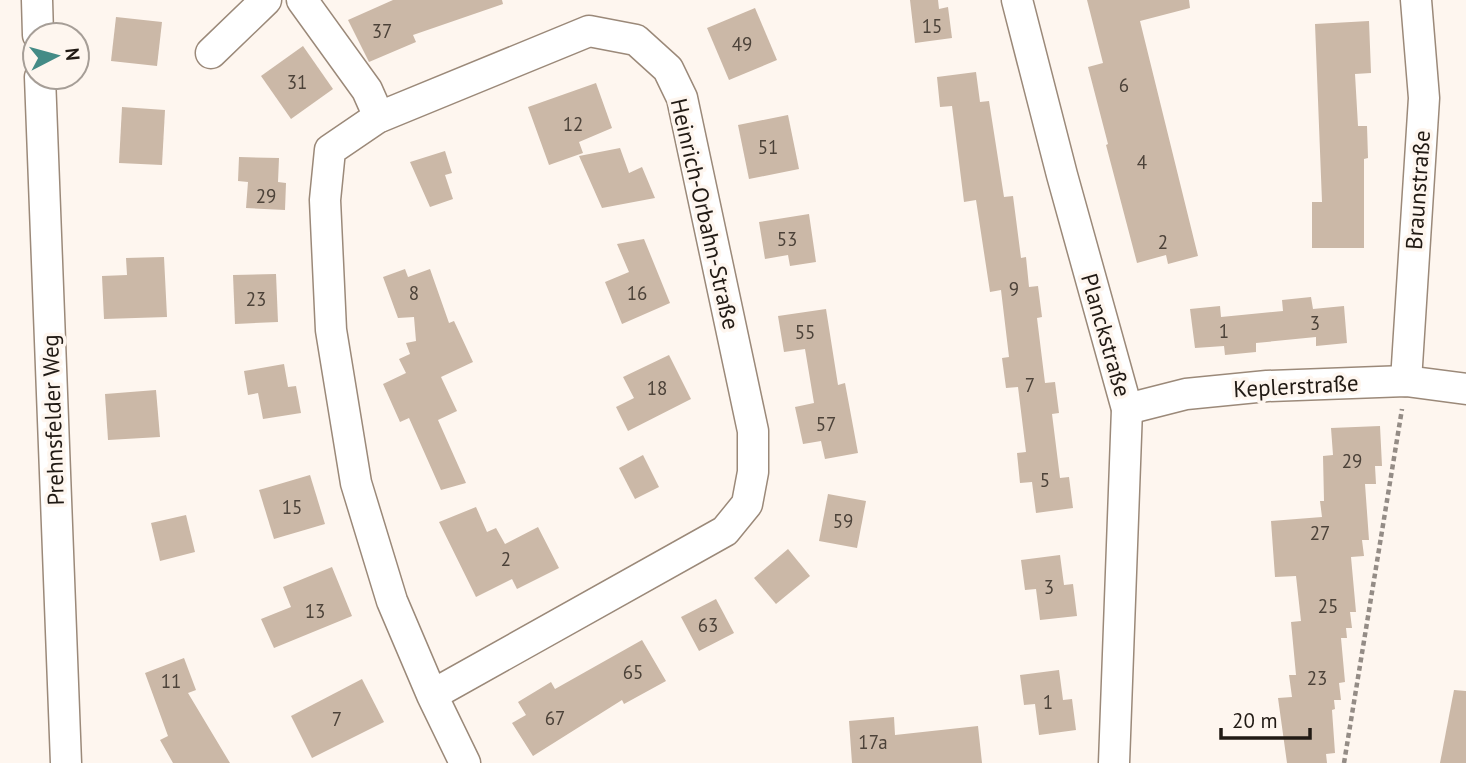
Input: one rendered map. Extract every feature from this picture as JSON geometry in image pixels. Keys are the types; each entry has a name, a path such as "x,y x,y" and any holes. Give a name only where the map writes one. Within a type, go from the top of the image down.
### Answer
{"street":[{"path":"37,0 38,21"},
{"path":"212,53 266,0"},
{"path":"302,0 367,90 379,117"},
{"name":"Planckstraße","path":"1017,0 1065,188 1127,409 1114,763"},
{"name":"Braunstraße","path":"1406,381 1424,99 1416,0"},
{"name":"Heinrich-Orbahn-Straße","path":"432,695 725,531 747,504 753,472 753,431 682,98 668,69 636,40 589,31 379,117 330,150 325,200 331,330 356,483 392,601 432,695 465,763"},
{"name":"Prehnsfelder Weg","path":"41,91 66,763"},
{"name":"Keplerstraße","path":"1127,409 1186,394 1267,386 1406,381 1466,389"}],"path":[{"path":"1344,763 1406,381"}],"building":[{"path":"393,0 502,0 503,4 413,35 416,42 369,62 348,20"},
{"path":"910,0 938,0 939,9 948,7 952,38 915,43"},
{"path":"1087,0 1189,0 1190,8 1140,21 1198,256 1168,264 1166,255 1137,263 1088,67 1103,63"},
{"path":"755,8 777,60 729,80 707,28"},
{"path":"116,17 162,22 157,66 111,61"},
{"path":"1369,21 1371,73 1355,74 1358,126 1367,126 1368,158 1364,159 1364,248 1312,248 1312,202 1322,202 1315,24"},
{"path":"303,46 333,89 291,119 261,76"},
{"path":"976,72 980,102 989,101 1004,197 1013,196 1021,258 1026,257 1029,287 1038,286 1042,317 1037,318 1045,383 1055,382 1059,413 1052,414 1060,478 1069,477 1073,508 1036,513 1032,482 1020,483 1017,453 1026,452 1018,387 1006,388 1002,358 1009,357 1001,290 990,292 976,200 964,202 952,106 940,107 937,77"},
{"path":"596,83 612,128 579,142 583,153 549,165 528,107"},
{"path":"122,107 165,110 162,165 119,163"},
{"path":"788,115 799,169 749,179 738,125"},
{"path":"620,148 629,173 642,167 655,198 602,208 579,156"},
{"path":"445,151 452,173 445,175 453,199 430,207 410,162"},
{"path":"239,157 279,158 278,182 286,183 285,210 246,208 248,182 238,181"},
{"path":"809,214 816,262 790,266 788,255 765,259 759,222"},
{"path":"644,239 670,303 622,324 605,282 629,272 617,244"},
{"path":"164,257 167,317 104,319 102,276 127,275 126,258"},
{"path":"405,269 408,277 430,269 449,323 454,321 473,362 441,377 457,411 438,420 466,483 441,490 409,418 400,422 383,384 406,373 399,359 410,354 406,343 416,341 414,317 398,318 383,277"},
{"path":"276,274 278,322 235,324 233,275"},
{"path":"1311,297 1313,309 1344,306 1347,343 1316,346 1316,337 1256,343 1256,352 1225,355 1224,346 1195,348 1190,309 1220,306 1221,317 1283,311 1282,300"},
{"path":"826,309 838,385 845,383 858,453 825,459 821,441 803,444 795,407 814,403 805,349 784,352 778,316"},
{"path":"669,355 691,399 628,431 616,407 634,398 623,377"},
{"path":"284,364 288,387 296,386 301,413 263,419 258,393 248,395 244,371"},
{"path":"156,390 160,437 108,440 105,394"},
{"path":"1380,426 1382,466 1375,466 1376,484 1365,484 1369,540 1362,540 1364,556 1351,557 1356,612 1350,612 1352,628 1346,628 1347,638 1341,638 1345,682 1339,683 1341,700 1334,700 1335,709 1332,710 1335,753 1326,754 1327,763 1287,763 1278,698 1292,697 1289,675 1296,675 1291,622 1301,621 1296,576 1275,577 1271,521 1322,517 1320,501 1324,501 1323,456 1333,455 1331,428"},
{"path":"643,455 659,487 635,499 619,468"},
{"path":"310,475 325,524 274,539 259,490"},
{"path":"828,494 866,501 857,548 819,541"},
{"path":"476,507 487,532 496,528 505,544 538,527 559,568 517,589 512,579 476,597 439,522"},
{"path":"186,515 195,552 160,561 151,523"},
{"path":"788,549 810,576 776,604 754,578"},
{"path":"1060,555 1064,585 1073,584 1077,616 1040,620 1036,589 1025,590 1021,560"},
{"path":"332,567 352,616 274,648 261,619 291,607 283,587"},
{"path":"716,599 734,633 699,651 681,617"},
{"path":"642,640 666,681 624,704 622,700 533,756 512,723 526,715 518,702 551,682 555,689"},
{"path":"184,658 196,690 188,693 230,763 173,763 160,740 168,736 145,673"},
{"path":"1059,670 1063,700 1072,699 1076,730 1039,735 1035,704 1024,705 1020,675"},
{"path":"362,679 384,722 312,758 291,716"},
{"path":"1454,690 1466,691 1466,763 1440,763"},
{"path":"894,717 895,735 978,726 982,763 852,763 849,721"}]}
